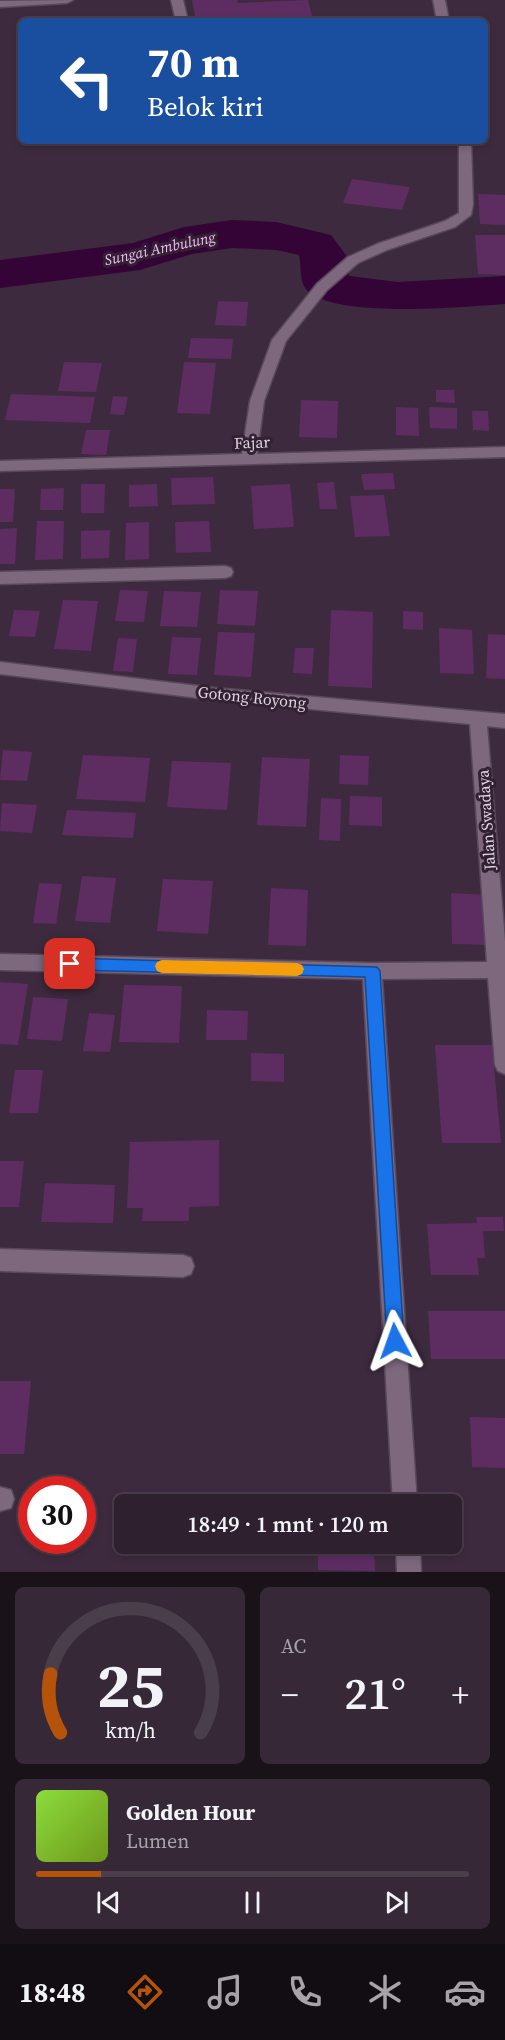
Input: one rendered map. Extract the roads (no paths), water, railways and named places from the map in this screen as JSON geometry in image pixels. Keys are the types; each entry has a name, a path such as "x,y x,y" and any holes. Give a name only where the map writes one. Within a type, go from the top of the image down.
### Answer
{"street":[{"path":"0,4 67,0"},
{"path":"177,0 181,18"},
{"path":"439,0 442,18"},
{"path":"249,460 257,401 279,340 322,287 353,260 382,247 450,224 465,215 468,204 465,144"},
{"name":"Fajar","path":"0,466 505,452"},
{"path":"0,578 225,572"},
{"name":"Gotong Royong","path":"0,668 215,694 505,721"},
{"name":"Jalan Swadaya","path":"478,719 505,1065"},
{"path":"0,962 372,971 497,970"},
{"path":"372,971 404,1494"},
{"path":"0,1260 183,1266"},
{"path":"409,1554 410,1572"}],"waterway":[{"name":"Sungai Ambulung","path":"0,274 140,256 184,241 232,234 276,236 315,245 323,255 326,283 339,289 398,296 505,290"}]}
